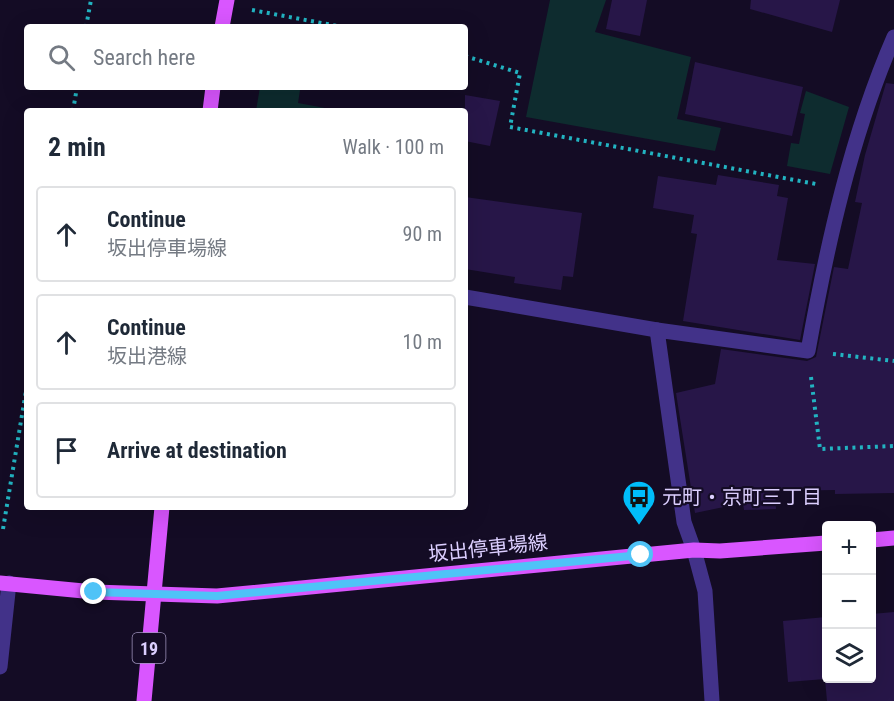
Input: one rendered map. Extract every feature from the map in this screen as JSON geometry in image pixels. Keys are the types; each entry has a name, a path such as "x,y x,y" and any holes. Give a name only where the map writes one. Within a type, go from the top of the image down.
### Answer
{"main road":[{"path":"222,24 226,2"},
{"path":"210,108 213,90"},
{"path":"154,594 162,510"},
{"path":"876,540 894,538"},
{"name":"坂出停車場線","path":"5,583 94,592 217,596 694,550 720,551 822,543"},
{"name":"19","path":"144,701 154,594"}],"street":[{"path":"468,298 657,330 808,351 820,284 843,189 894,37"},
{"path":"657,330 684,522 705,591 712,701"},
{"path":"0,668 5,583"}],"path":[{"path":"87,24 91,0"},
{"path":"226,2 329,24"},
{"path":"468,57 520,73 510,127 843,189"},
{"path":"73,108 76,90"},
{"path":"894,361 808,351 820,449 894,446"},
{"path":"3,530 24,403"}],"green space":[{"path":"550,0 606,0 595,32 691,57 677,119 721,128 715,151 526,117"},
{"path":"260,90 300,90 298,103 325,108 256,108"},
{"path":"806,91 849,107 830,174 787,166 791,143 799,144 805,114 800,113"}],"building":[{"path":"612,0 647,0 640,36 606,29"},
{"path":"751,0 840,0 832,32 750,9"},
{"path":"695,62 803,87 792,136 685,114"},
{"path":"886,83 894,84 894,493 835,494 835,490 775,491 776,509 744,510 743,503 695,513 676,393 715,384 721,349 807,361 816,357 834,267 848,269 862,203 855,202 865,155"},
{"path":"465,95 500,101 490,146 468,142 468,108 465,108"},
{"path":"718,175 779,185 777,196 788,198 777,260 815,264 800,340 683,321 697,234 691,233 694,215 653,208 658,176 716,185"},
{"path":"468,197 582,213 573,277 563,276 561,290 514,283 515,277 468,269"},
{"path":"894,612 894,701 827,701 825,683 876,683 876,614"},
{"path":"822,617 822,679 788,682 783,621"}],"place":[{"name":"元町・京町三丁目","path":"639,526"}],"route":[{"path":"94,592 217,596 641,555"}]}
